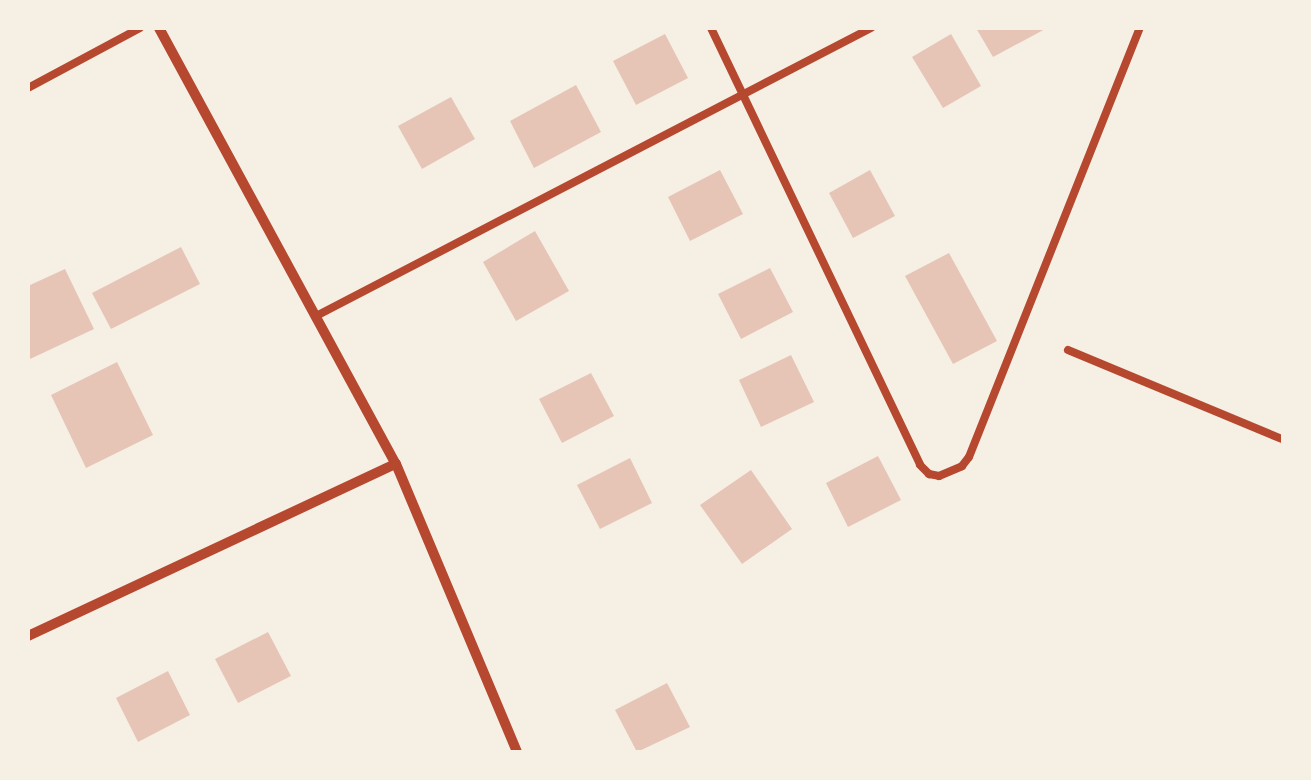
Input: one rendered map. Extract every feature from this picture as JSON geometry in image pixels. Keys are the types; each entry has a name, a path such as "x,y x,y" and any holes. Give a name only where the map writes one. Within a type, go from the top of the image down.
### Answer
{"street":[{"path":"159,28 396,464 517,752"},
{"path":"28,636 396,464"}],"lane":[{"path":"28,88 140,28"},
{"path":"712,28 920,465 929,474 939,476 962,466 969,457 1140,28"},
{"path":"318,316 870,28"},
{"path":"1068,350 1284,440"}],"building":[{"path":"976,28 1047,28 993,57"},
{"path":"665,34 688,78 636,105 613,61"},
{"path":"951,34 981,86 943,108 912,57"},
{"path":"576,85 601,132 534,168 510,121"},
{"path":"451,97 475,139 422,169 398,126"},
{"path":"720,170 743,214 690,241 668,197"},
{"path":"870,170 895,216 853,238 829,193"},
{"path":"535,231 569,291 516,321 483,262"},
{"path":"181,247 200,284 111,329 92,293"},
{"path":"949,253 997,341 953,364 905,276"},
{"path":"770,268 793,312 741,339 718,294"},
{"path":"65,269 94,329 30,359 28,286"},
{"path":"791,355 814,402 761,427 739,380"},
{"path":"117,362 153,435 86,468 51,395"},
{"path":"591,373 614,416 562,443 539,399"},
{"path":"878,456 901,500 848,527 826,483"},
{"path":"630,458 652,503 600,529 577,485"},
{"path":"751,470 792,529 742,564 700,505"},
{"path":"268,632 291,676 238,703 215,659"},
{"path":"168,671 190,715 138,742 116,698"},
{"path":"667,683 690,727 637,752 615,710"}]}
